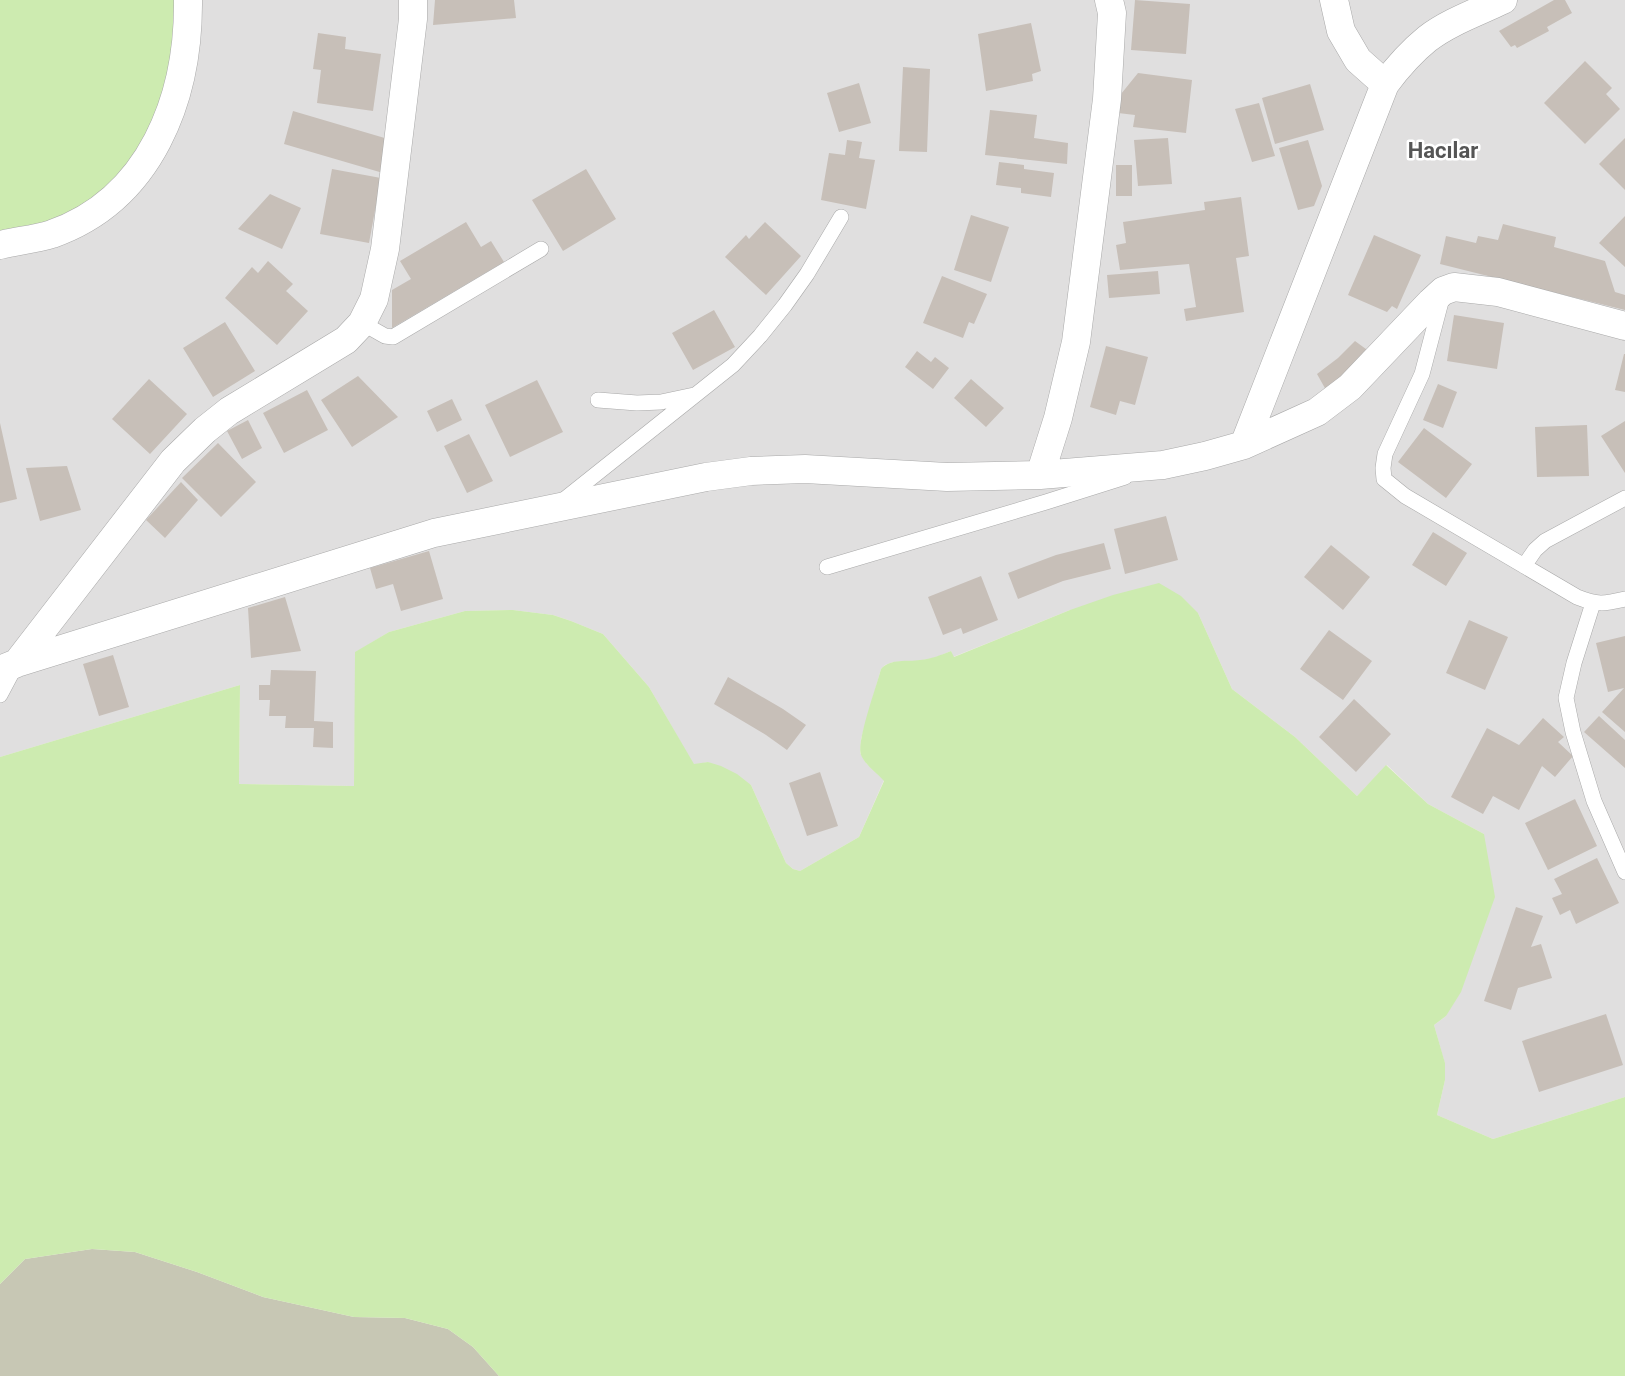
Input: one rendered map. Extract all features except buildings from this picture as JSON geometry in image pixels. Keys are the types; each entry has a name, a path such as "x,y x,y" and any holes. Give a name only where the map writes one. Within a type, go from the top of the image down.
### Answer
{"street":[{"path":"0,244 51,234 82,221 106,205 127,186 145,164 159,140 172,108 183,64 188,0"},
{"path":"8,666 173,461 205,430 229,411 340,344 362,323 374,299 385,249 413,19 413,0"},
{"path":"1040,475 1058,418 1076,342 1107,99 1112,13 1109,0"},
{"path":"1334,0 1341,31 1358,60 1385,84"},
{"path":"1244,445 1385,84 1399,65 1428,38 1454,23 1503,0"},
{"path":"8,666 434,533 706,477 751,471 805,469 947,477 1040,475 1163,465 1204,456 1244,445 1317,412 1350,387 1443,291 1454,287 1498,292 1625,326"}],"lane":[{"path":"552,509 733,365 770,324 807,274 841,217"},
{"path":"362,323 385,336 393,337 541,249"},
{"path":"1443,291 1422,374 1385,454 1384,479 1405,496 1577,597 1593,603 1608,603 1625,599"},
{"path":"598,400 637,403 661,402 698,394"},
{"path":"827,567 1163,465"},
{"path":"1524,566 1534,550 1545,540 1625,498"},
{"path":"1593,603 1574,663 1566,698 1573,732 1594,800 1625,872"},
{"path":"0,694 8,666"}],"shaded area":[{"path":"188,0 1625,0 1625,1097 1493,1139 1437,1115 1445,1080 1445,1064 1434,1025 1446,1016 1484,834 1428,804 1387,765 1357,796 1295,737 1232,689 1198,613 1070,610 953,657 951,651 934,658 893,662 885,665 881,669 861,739 860,753 867,764 884,780 859,837 800,871 793,869 786,863 751,785 708,762 694,765 649,687 603,634 553,615 513,610 465,611 389,632 356,652 354,786 239,784 240,685 0,757 0,245"},
{"path":"92,1249 135,1252 197,1272 263,1297 354,1317 405,1318 448,1329 473,1347 499,1376 0,1376 0,1284 25,1259"}],"green space":[{"path":"0,0 188,0 183,64 127,186 0,245"},
{"path":"1159,583 1181,596 1198,613 1232,689 1295,737 1357,796 1386,765 1428,804 1484,834 1495,897 1461,992 1446,1016 1434,1025 1445,1063 1445,1080 1437,1115 1493,1139 1625,1097 1625,1376 499,1376 473,1347 448,1329 405,1318 354,1317 263,1297 197,1272 135,1252 92,1249 25,1259 0,1284 0,757 240,685 239,784 354,786 355,652 389,632 465,611 513,610 553,615 603,634 649,687 694,764 708,762 721,766 737,774 751,785 786,863 793,869 800,871 859,837 884,781 866,762 861,755 860,748 864,726 881,669 889,663 928,659 951,651 954,657 1070,610 1113,595"}],"district":[{"name":"Hacılar","path":"1443,150"}]}
